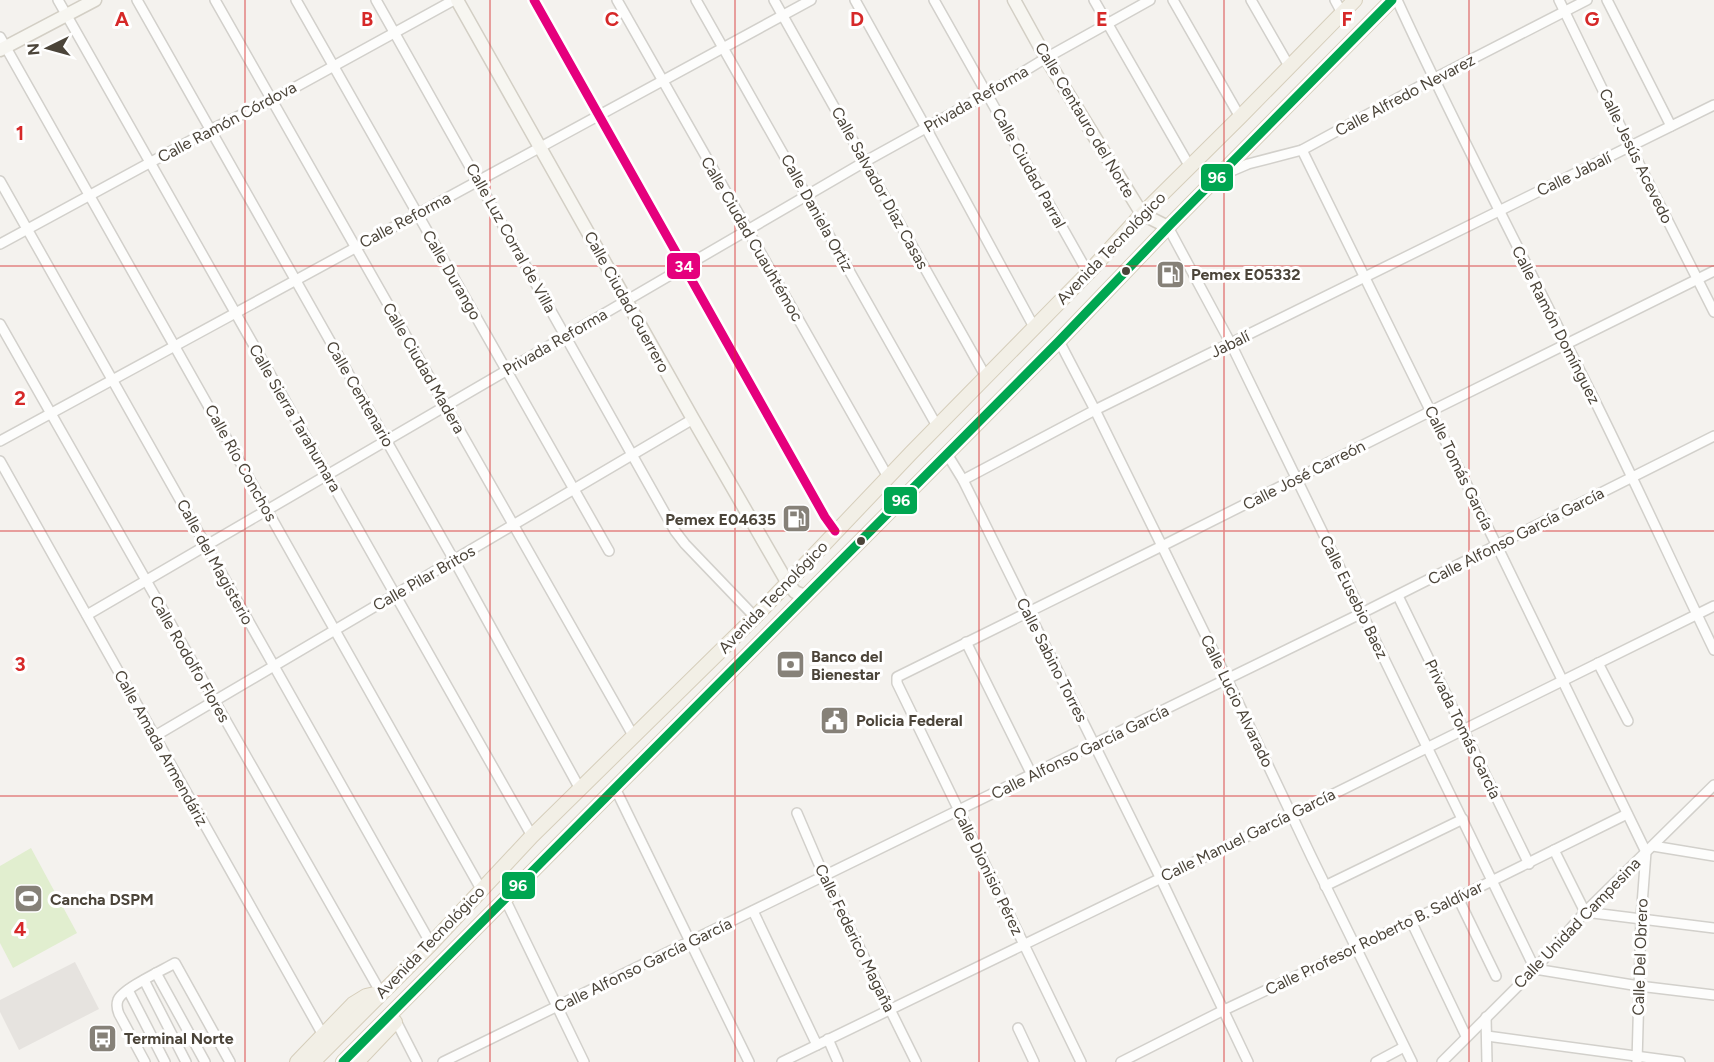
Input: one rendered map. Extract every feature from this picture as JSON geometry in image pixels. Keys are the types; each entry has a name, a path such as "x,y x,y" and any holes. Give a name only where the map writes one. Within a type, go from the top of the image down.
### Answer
{"main road":[{"name":"Avenida Tecnológico","path":"314,1062 431,944 531,837 755,617 835,531 1088,273 1142,214 1355,0"},
{"name":"Avenida Tecnológico","path":"343,1062 397,1014 505,899 1395,0"},
{"path":"297,1062 353,1004 366,996 381,993"},
{"path":"357,1062 397,1014"}],"street":[{"name":"Calle Sierra Tarahumara","path":"58,0 531,837"},
{"path":"2,45 95,0"},
{"name":"Calle Centenario","path":"137,0 454,560 580,789"},
{"name":"Calle Ciudad Madera","path":"215,0 633,737"},
{"name":"Calle Durango","path":"296,0 609,551"},
{"name":"Calle Luz Corral de Villa","path":"376,0 680,538 755,617"},
{"name":"Calle Ramón Córdova","path":"0,244 455,0"},
{"name":"Calle Ciudad Guerrero","path":"455,0 541,147 626,301 787,582 795,592 805,596"},
{"path":"534,0 835,531"},
{"name":"Calle Ciudad Cuauhtémoc","path":"617,0 888,477"},
{"name":"Calle Daniela Ortiz","path":"696,0 937,426"},
{"name":"Calle Salvador Díaz Casas","path":"774,0 986,377"},
{"name":"Calle Reforma","path":"0,441 811,0"},
{"path":"855,0 1034,327"},
{"name":"Calle Ciudad Parral","path":"934,0 1088,273"},
{"name":"Calle Centauro del Norte","path":"1014,0 1046,58 1142,214 1168,227"},
{"path":"1094,0 1190,167"},
{"name":"Privada Reforma","path":"87,615 807,195 1150,0"},
{"path":"1173,0 1240,117"},
{"path":"1251,0 1289,66"},
{"path":"1335,0 1342,13"},
{"name":"Calle Ramón Domínguez","path":"1395,0 1498,211 1633,477 1714,650"},
{"name":"Calle Jesús Acevedo","path":"1559,0 1714,312"},
{"name":"Calle Alfredo Nevarez","path":"1218,177 1248,164 1302,150 1433,79 1587,0"},
{"path":"1607,0 1671,126"},
{"name":"Calle Río Conchos","path":"2,45 90,195 481,888"},
{"name":"Calle Jabalí","path":"1498,211 1714,105"},
{"name":"Calle Tomás García","path":"1302,150 1627,814 1649,849"},
{"name":"Calle del Magisterio","path":"0,181 431,944"},
{"name":"Jabalí","path":"963,480 1095,410 1498,211"},
{"name":"Calle Eusebio Baez","path":"1168,227 1231,344 1535,969"},
{"name":"Calle José Carreón","path":"897,680 900,675 1714,271"},
{"name":"Calle Rodolfo Flores","path":"0,324 381,993"},
{"name":"Calle Lucio Alvarado","path":"1059,341 1162,546 1412,1062"},
{"name":"Calle Pilar Britos","path":"155,736 693,419"},
{"name":"Calle Alfonso García García","path":"443,1062 1398,596 1714,436"},
{"name":"Calle Sabino Torres","path":"947,454 963,480 1160,877 1248,1062"},
{"name":"Calle Amada Armendáriz","path":"0,460 323,1035"},
{"name":"Privada Tomás García","path":"1398,596 1528,864"},
{"name":"Calle Manuel García García","path":"782,1062 1714,606"},
{"path":"966,642 1032,775"},
{"path":"1598,663 1628,721"},
{"name":"Calle Dionisio Pérez","path":"897,680 958,811 1081,1062"},
{"name":"Calle Unidad Campesina","path":"1442,1062 1535,969 1585,912 1713,787"},
{"path":"615,788 749,1062"},
{"name":"Calle Federico Magaña","path":"797,813 824,876 916,1062"},
{"name":"Calle Profesor Roberto B. Saldívar","path":"1121,1062 1627,814"},
{"path":"1325,886 1463,819"},
{"path":"1649,849 1714,856"},
{"name":"Calle Del Obrero","path":"1637,1059 1641,918 1649,849"},
{"path":"1554,850 1585,912 1714,928"},
{"path":"1458,898 1497,976"},
{"path":"505,899 584,1062"},
{"path":"753,911 817,1045"},
{"path":"1411,921 1466,1036"},
{"path":"145,1062 116,1007 117,1001 128,990 175,963 230,1062"},
{"path":"1535,969 1639,986 1714,995"},
{"path":"156,974 205,1062"},
{"path":"144,980 186,1062"},
{"path":"128,990 165,1062"},
{"path":"397,1014 417,1062"},
{"path":"1486,1017 1487,1062"},
{"path":"1018,1028 1034,1062"},
{"path":"1486,1036 1637,1059 1680,1062"},
{"path":"828,1039 838,1062"},
{"path":"1376,1062 1404,1047"}],"green space":[{"name":"Cancha DSPM","path":"31,848 77,933 13,968 0,943 0,866"}],"shaded area":[{"path":"75,962 99,1009 19,1050 0,1012 0,1000"}],"transit line":[{"name":"34","path":"534,0 835,531"},
{"name":"96","path":"343,1062 1059,341 1392,0"}],"place":[{"name":"Pemex E05332","path":"1170,274"},
{"name":"Pemex E04635","path":"797,519"},
{"name":"Banco del Bienestar","path":"790,665"},
{"name":"Policia Federal","path":"835,720"},
{"name":"Cancha DSPM","path":"29,899"},
{"name":"Terminal Norte","path":"103,1038"}]}
